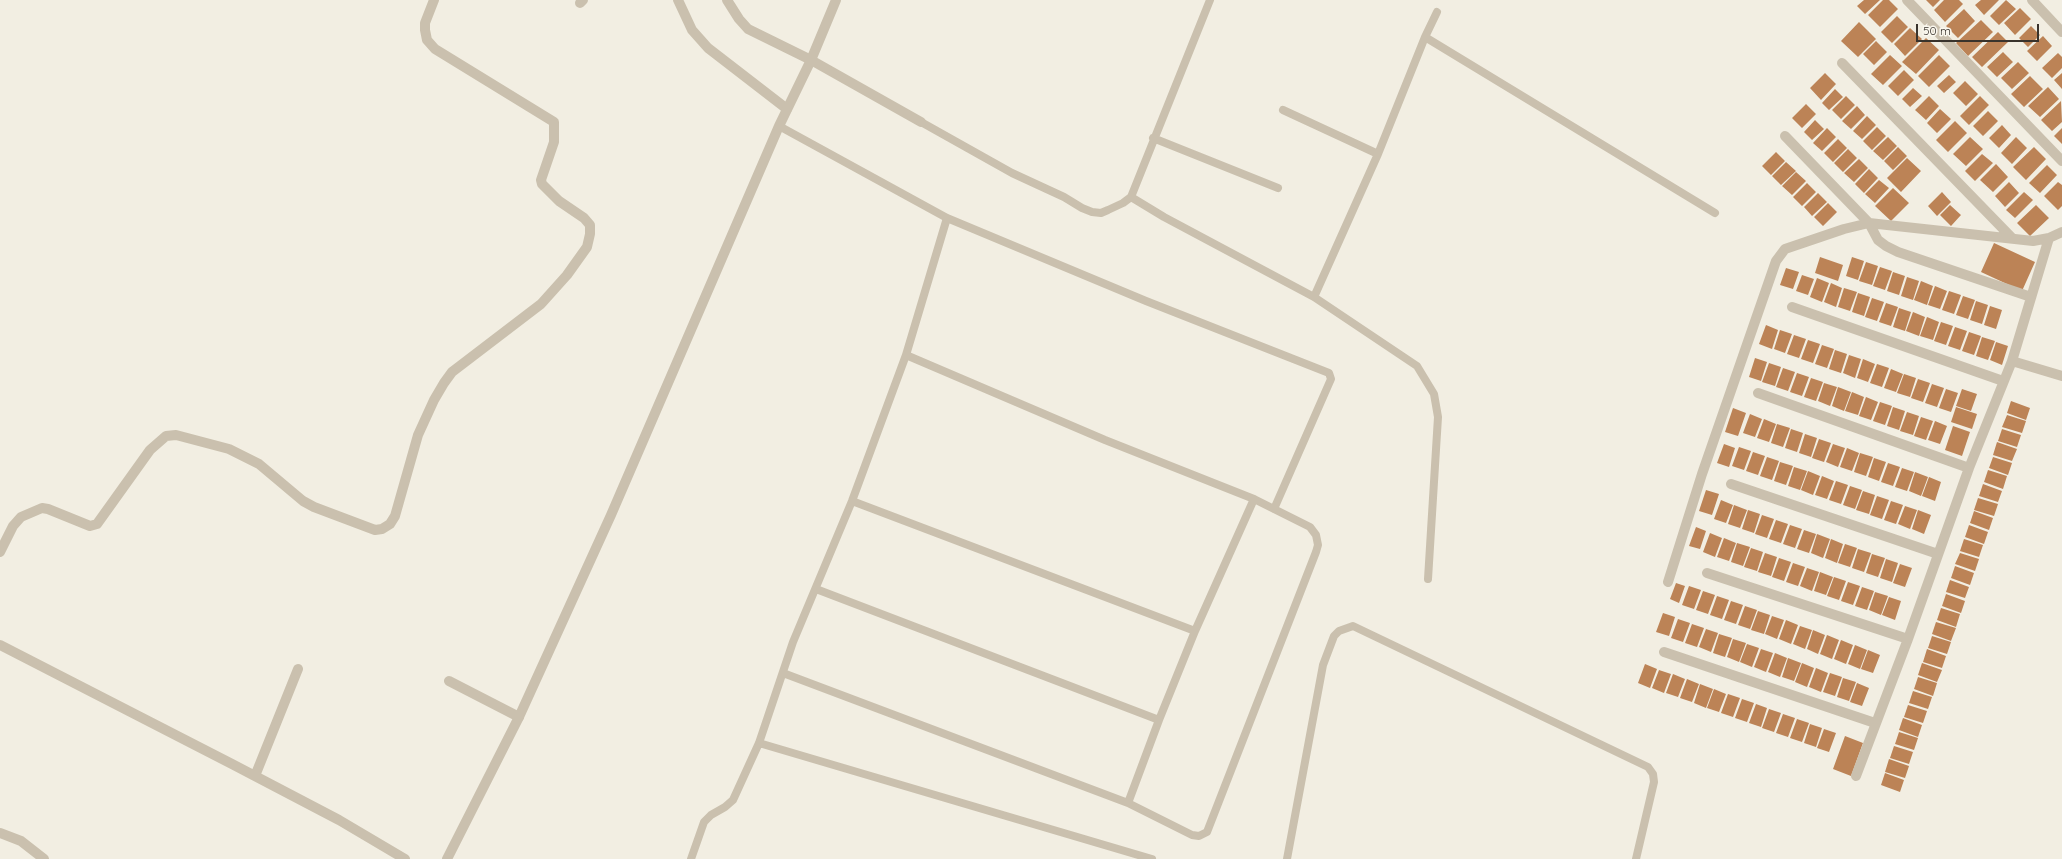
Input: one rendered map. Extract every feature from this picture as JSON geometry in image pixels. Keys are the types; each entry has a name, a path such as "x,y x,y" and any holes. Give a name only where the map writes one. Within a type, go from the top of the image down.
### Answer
{"street":[{"path":"0,552 13,526 22,517 42,508 90,526 97,524 150,450 166,436 176,435 229,449 242,455 259,464 303,501 314,507 375,530 382,529 390,524 395,516 418,434 444,383 452,372 541,304 568,275 587,247 590,234 590,225 584,218 559,201 542,184 541,180 554,142 554,122 434,49 427,40 425,23 434,0"},
{"path":"678,0 692,30 708,48 787,109"},
{"path":"727,0 738,19 748,29 811,60 922,122"},
{"path":"447,859 519,717 610,515 779,126 811,60 836,0"},
{"path":"1907,0 2062,161"},
{"path":"2032,0 2062,32"},
{"path":"1842,62 2013,238"},
{"path":"1785,136 1869,223 1878,240 1898,252 2031,297"},
{"path":"1668,582 1702,474 1779,254 1790,247 1844,229 1869,223 2033,241 2049,238 2062,232"},
{"path":"1856,776 1908,639 1969,468 2012,361 2049,238"},
{"path":"1792,306 2003,381"},
{"path":"2012,361 2062,376"},
{"path":"1758,393 1969,468"},
{"path":"1731,484 1938,554"},
{"path":"1706,573 1908,639"},
{"path":"0,645 339,820 405,859"},
{"path":"1664,652 1875,723"},
{"path":"255,776 298,669"},
{"path":"449,681 519,717"},
{"path":"0,833 21,841 44,859"}],"lane":[{"path":"922,122 1012,173 1092,212 1108,210 1123,203 1131,197 1153,138 1210,0"},
{"path":"1314,296 1378,154 1425,37 1437,12"},
{"path":"1425,37 1715,213"},
{"path":"1283,110 1378,154"},
{"path":"779,126 947,218 1146,301 1329,373 1331,379 1274,509"},
{"path":"1153,138 1278,188"},
{"path":"1131,197 1164,218 1314,296 1417,366 1434,394 1438,417 1428,579"},
{"path":"691,859 704,822 711,815 726,807 733,800 759,743 794,642 852,501 906,355 947,218"},
{"path":"784,673 1128,803 1192,835 1199,836 1206,832 1318,544 1316,535 1310,527 1254,499 1098,438 906,355"},
{"path":"1128,803 1159,720 1195,631 1254,499"},
{"path":"852,501 1195,631"},
{"path":"816,589 1159,720"},
{"path":"1287,859 1323,666 1334,636 1339,631 1353,626 1648,767 1653,774 1654,782 1636,859"},
{"path":"759,743 1152,859"}],"building":[{"path":"1864,0 1880,0 1865,14 1857,6"},
{"path":"1883,0 1889,0 1898,9 1880,27 1868,15"},
{"path":"1926,0 1940,0 1933,7"},
{"path":"1944,0 1959,0 1963,4 1945,22 1934,10"},
{"path":"1981,0 1999,0 1984,15 1975,5"},
{"path":"2006,0 2016,9 1999,25 1990,16"},
{"path":"2020,8 2031,19 2015,35 2004,23"},
{"path":"1964,9 1975,21 1958,38 1946,26"},
{"path":"1897,16 1908,27 1892,43 1881,32"},
{"path":"1981,20 1993,32 1968,56 1956,43"},
{"path":"1859,22 1876,39 1858,57 1841,41"},
{"path":"2031,26 2040,35 2028,47 2019,38"},
{"path":"1910,28 1922,39 1905,56 1894,44"},
{"path":"1998,32 2008,42 1982,67 1972,57"},
{"path":"2043,36 2052,46 2037,61 2027,51"},
{"path":"1926,38 1939,50 1916,74 1902,62"},
{"path":"1876,41 1887,52 1874,65 1863,54"},
{"path":"2003,52 2013,62 1997,77 1987,67"},
{"path":"2058,53 2062,57 2062,68 2052,78 2042,68"},
{"path":"1890,55 1902,66 1883,85 1871,74"},
{"path":"1939,55 1950,66 1929,87 1918,76"},
{"path":"2018,62 2029,73 2012,89 2001,78"},
{"path":"1904,70 1914,80 1898,96 1888,86"},
{"path":"1825,73 1836,84 1821,100 1810,88"},
{"path":"2062,73 2062,89 2054,80"},
{"path":"1949,75 1956,82 1944,93 1937,86"},
{"path":"2030,76 2043,89 2024,107 2011,94"},
{"path":"1965,81 1978,94 1966,106 1953,93"},
{"path":"2048,87 2059,99 2040,117 2028,106"},
{"path":"1913,88 1922,96 1910,107 1902,99"},
{"path":"1835,89 1843,97 1829,110 1822,103"},
{"path":"1846,96 1855,105 1841,119 1832,110"},
{"path":"1929,96 1939,106 1926,120 1915,110"},
{"path":"1980,96 1989,105 1969,125 1960,116"},
{"path":"2061,101 2062,122 2052,131 2041,120"},
{"path":"1806,104 1816,114 1802,128 1792,118"},
{"path":"1857,106 1865,115 1851,129 1842,121"},
{"path":"1940,109 1951,119 1937,133 1927,123"},
{"path":"1988,111 1998,121 1983,136 1973,126"},
{"path":"1867,116 1876,125 1862,139 1853,131"},
{"path":"1815,120 1824,129 1812,140 1804,132"},
{"path":"1955,121 1967,133 1948,152 1936,140"},
{"path":"2002,125 2011,135 1999,148 1989,138"},
{"path":"1877,127 1886,136 1872,150 1863,141"},
{"path":"1827,128 1836,137 1822,151 1813,143"},
{"path":"2062,128 2062,144 2054,136"},
{"path":"1888,137 1897,146 1883,160 1873,151"},
{"path":"1970,137 1983,149 1966,166 1953,154"},
{"path":"2016,137 2027,148 2012,164 2001,153"},
{"path":"1838,139 1847,148 1833,162 1824,153"},
{"path":"1898,147 1907,156 1893,170 1884,161"},
{"path":"2034,147 2046,159 2026,180 2013,167"},
{"path":"1848,149 1857,158 1843,172 1834,163"},
{"path":"1776,152 1785,161 1771,175 1762,166"},
{"path":"1982,154 1993,163 1975,181 1965,171"},
{"path":"1907,158 1921,171 1901,192 1887,178"},
{"path":"1859,159 1868,168 1854,182 1844,173"},
{"path":"1786,162 1796,171 1781,185 1772,176"},
{"path":"1996,164 2008,177 1993,192 1980,180"},
{"path":"2047,165 2057,175 2040,193 2029,183"},
{"path":"1869,169 1878,178 1864,193 1855,184"},
{"path":"1796,172 1806,181 1792,195 1782,186"},
{"path":"1879,180 1889,188 1875,203 1865,194"},
{"path":"2009,182 2019,193 2005,207 1995,196"},
{"path":"2058,182 2062,185 2062,206 2058,210 2044,196"},
{"path":"1807,183 1816,192 1802,206 1793,197"},
{"path":"1893,188 1909,203 1891,221 1875,206"},
{"path":"1942,192 1951,202 1937,216 1928,206"},
{"path":"2024,192 2033,200 2015,218 2006,210"},
{"path":"1818,193 1827,202 1812,216 1804,207"},
{"path":"1828,203 1837,212 1823,226 1814,217"},
{"path":"1950,205 1961,215 1951,226 1940,215"},
{"path":"2036,205 2049,218 2030,236 2017,223"},
{"path":"1994,243 2035,262 2022,291 1981,272"},
{"path":"1820,257 1843,265 1838,281 1815,273"},
{"path":"1852,257 1864,261 1858,280 1846,276"},
{"path":"1866,262 1878,266 1872,285 1859,281"},
{"path":"1880,267 1892,271 1885,290 1873,286"},
{"path":"1786,268 1799,272 1793,289 1780,285"},
{"path":"1893,272 1905,276 1899,295 1887,291"},
{"path":"1802,275 1814,279 1808,295 1796,291"},
{"path":"1907,277 1919,281 1913,300 1901,296"},
{"path":"1817,278 1829,283 1822,302 1810,297"},
{"path":"1921,281 1933,286 1927,305 1914,300"},
{"path":"1831,283 1842,288 1836,307 1824,302"},
{"path":"1935,286 1947,291 1940,309 1928,305"},
{"path":"1844,288 1857,292 1850,311 1838,307"},
{"path":"1949,291 1961,295 1954,314 1942,310"},
{"path":"1858,293 1870,297 1864,316 1852,312"},
{"path":"1963,296 1975,300 1968,319 1956,315"},
{"path":"1872,298 1884,302 1877,321 1865,317"},
{"path":"1976,301 1988,305 1982,324 1970,320"},
{"path":"1886,303 1898,307 1891,326 1879,322"},
{"path":"1990,306 2002,310 1996,329 1984,325"},
{"path":"1899,308 1911,312 1905,331 1893,327"},
{"path":"1913,312 1925,317 1919,336 1906,331"},
{"path":"1927,317 1939,322 1933,340 1920,336"},
{"path":"1941,322 1953,326 1946,345 1934,341"},
{"path":"1766,325 1778,330 1772,349 1759,344"},
{"path":"1955,327 1967,331 1960,350 1948,346"},
{"path":"1780,330 1792,334 1785,353 1774,349"},
{"path":"1969,332 1981,336 1974,355 1962,351"},
{"path":"1794,335 1806,339 1799,358 1787,354"},
{"path":"1982,337 1995,341 1988,360 1976,356"},
{"path":"1808,340 1820,344 1813,363 1801,359"},
{"path":"1996,342 2008,346 2002,365 1990,360"},
{"path":"1822,345 1834,349 1827,368 1815,364"},
{"path":"1835,350 1847,354 1841,373 1829,369"},
{"path":"1849,355 1861,359 1855,378 1843,373"},
{"path":"1755,358 1767,362 1761,381 1749,377"},
{"path":"1863,359 1875,364 1868,382 1857,378"},
{"path":"1769,363 1781,367 1775,386 1762,382"},
{"path":"1877,364 1889,368 1882,387 1870,383"},
{"path":"1783,368 1795,372 1788,391 1776,387"},
{"path":"1891,369 1903,374 1896,392 1884,388"},
{"path":"1797,373 1809,377 1802,396 1790,392"},
{"path":"1904,374 1916,378 1910,397 1897,393"},
{"path":"1811,378 1823,382 1816,401 1804,397"},
{"path":"1918,379 1930,383 1923,402 1911,398"},
{"path":"1824,383 1837,387 1830,406 1818,401"},
{"path":"1932,384 1944,388 1937,407 1925,403"},
{"path":"1838,387 1851,392 1844,411 1832,406"},
{"path":"1946,389 1958,393 1951,412 1939,408"},
{"path":"1962,389 1977,394 1971,411 1956,406"},
{"path":"1852,392 1864,397 1858,415 1845,411"},
{"path":"1866,397 1878,402 1871,420 1859,416"},
{"path":"2011,401 2030,408 2026,420 2007,413"},
{"path":"1880,402 1892,406 1885,425 1873,421"},
{"path":"1893,407 1905,411 1899,430 1887,426"},
{"path":"1956,407 1977,414 1972,429 1951,422"},
{"path":"1733,408 1746,413 1738,436 1725,432"},
{"path":"1907,412 1919,416 1913,435 1900,431"},
{"path":"1750,414 1762,419 1755,437 1743,433"},
{"path":"2007,415 2026,421 2022,433 2002,427"},
{"path":"1921,417 1933,421 1926,440 1914,436"},
{"path":"1764,419 1776,424 1769,442 1757,438"},
{"path":"1935,421 1947,426 1940,444 1928,440"},
{"path":"1777,424 1790,428 1783,447 1771,443"},
{"path":"1953,426 1970,432 1962,456 1945,450"},
{"path":"1791,429 1803,433 1797,452 1785,448"},
{"path":"2002,429 2021,435 2017,447 1998,441"},
{"path":"1805,434 1817,438 1811,457 1799,453"},
{"path":"1819,439 1831,443 1824,462 1812,458"},
{"path":"1997,442 2017,449 2012,461 1993,455"},
{"path":"1724,444 1735,448 1729,467 1717,463"},
{"path":"1833,444 1845,448 1838,467 1826,462"},
{"path":"1739,447 1751,451 1744,470 1732,466"},
{"path":"1847,448 1859,453 1852,471 1840,467"},
{"path":"1753,452 1765,456 1758,475 1746,471"},
{"path":"1860,453 1873,457 1866,476 1854,472"},
{"path":"1767,457 1779,461 1772,480 1760,476"},
{"path":"1993,457 2012,463 2008,475 1989,468"},
{"path":"1874,458 1886,462 1879,481 1868,477"},
{"path":"1780,462 1793,466 1786,485 1774,481"},
{"path":"1888,463 1900,467 1893,486 1881,482"},
{"path":"1794,467 1807,471 1800,490 1788,486"},
{"path":"1902,468 1914,472 1907,491 1895,487"},
{"path":"1988,470 2007,476 2003,489 1984,482"},
{"path":"1808,471 1820,476 1813,495 1801,490"},
{"path":"1915,472 1928,477 1921,496 1909,491"},
{"path":"1822,476 1834,481 1827,499 1815,495"},
{"path":"1929,477 1941,482 1935,501 1922,496"},
{"path":"1836,481 1848,485 1841,504 1829,500"},
{"path":"1983,484 2002,491 1998,502 1979,496"},
{"path":"1850,486 1862,490 1855,509 1843,505"},
{"path":"1706,490 1719,494 1712,515 1699,511"},
{"path":"1863,491 1875,495 1869,514 1856,510"},
{"path":"1877,496 1889,500 1882,519 1870,515"},
{"path":"1978,498 1998,504 1994,516 1974,510"},
{"path":"1721,500 1733,505 1726,523 1714,519"},
{"path":"1891,501 1903,505 1896,524 1884,520"},
{"path":"1734,505 1747,510 1740,528 1728,524"},
{"path":"1905,506 1917,510 1910,529 1898,524"},
{"path":"1748,510 1760,514 1754,533 1742,529"},
{"path":"1918,510 1931,515 1924,534 1912,529"},
{"path":"1974,511 1993,518 1989,530 1970,523"},
{"path":"1762,515 1774,519 1767,538 1755,534"},
{"path":"1776,520 1788,524 1781,543 1769,539"},
{"path":"1790,525 1802,529 1795,548 1783,544"},
{"path":"1969,525 1988,532 1984,544 1965,537"},
{"path":"1696,527 1706,531 1700,549 1689,546"},
{"path":"1804,530 1816,534 1809,553 1797,549"},
{"path":"1710,533 1722,538 1715,557 1703,552"},
{"path":"1817,534 1830,539 1823,558 1811,553"},
{"path":"1724,538 1736,543 1729,561 1717,557"},
{"path":"1831,539 1843,544 1837,563 1825,558"},
{"path":"1964,539 1983,545 1979,557 1960,551"},
{"path":"1737,543 1750,547 1743,566 1731,562"},
{"path":"1845,544 1857,548 1850,567 1838,563"},
{"path":"1751,548 1763,552 1757,571 1744,567"},
{"path":"1858,549 1871,553 1864,572 1852,568"},
{"path":"1765,553 1777,557 1771,576 1758,572"},
{"path":"1960,553 1979,559 1975,571 1955,564"},
{"path":"1872,554 1885,558 1878,577 1866,573"},
{"path":"1779,558 1791,562 1784,581 1772,577"},
{"path":"1886,559 1898,563 1892,582 1880,578"},
{"path":"1793,563 1805,567 1798,586 1786,582"},
{"path":"1900,564 1912,568 1905,587 1893,583"},
{"path":"1955,566 1974,573 1970,585 1951,578"},
{"path":"1807,568 1819,572 1812,591 1800,586"},
{"path":"1820,572 1833,577 1826,595 1814,591"},
{"path":"1834,577 1846,581 1839,600 1827,596"},
{"path":"1950,580 1969,587 1965,598 1946,592"},
{"path":"1848,582 1860,586 1853,605 1841,601"},
{"path":"1676,583 1685,586 1679,603 1670,599"},
{"path":"1689,586 1701,590 1694,609 1682,605"},
{"path":"1862,587 1874,591 1867,610 1855,606"},
{"path":"1703,591 1715,595 1708,614 1696,610"},
{"path":"1875,592 1888,596 1881,615 1869,610"},
{"path":"1946,594 1965,601 1961,613 1942,606"},
{"path":"1717,596 1729,600 1722,619 1710,615"},
{"path":"1889,597 1901,601 1895,620 1882,615"},
{"path":"1731,601 1743,605 1736,624 1724,620"},
{"path":"1745,606 1757,610 1750,629 1738,625"},
{"path":"1941,608 1960,614 1956,627 1937,620"},
{"path":"1758,611 1770,615 1764,634 1751,630"},
{"path":"1663,613 1675,617 1669,636 1656,632"},
{"path":"1772,616 1784,620 1777,639 1765,634"},
{"path":"1678,619 1690,623 1683,642 1671,638"},
{"path":"1786,620 1798,625 1791,644 1779,639"},
{"path":"1936,622 1956,628 1951,641 1932,634"},
{"path":"1692,624 1704,628 1697,647 1685,643"},
{"path":"1800,626 1812,630 1805,649 1793,644"},
{"path":"1706,629 1718,633 1711,652 1699,647"},
{"path":"1813,630 1825,635 1818,654 1807,649"},
{"path":"1719,634 1732,638 1725,657 1713,653"},
{"path":"1827,635 1839,640 1832,659 1820,654"},
{"path":"1932,636 1951,642 1947,654 1928,648"},
{"path":"1733,639 1746,643 1739,662 1727,657"},
{"path":"1841,640 1853,645 1846,664 1834,659"},
{"path":"1747,644 1759,648 1752,667 1740,662"},
{"path":"1855,645 1867,650 1860,669 1848,664"},
{"path":"1761,649 1773,653 1766,672 1754,667"},
{"path":"1927,649 1946,656 1942,668 1923,662"},
{"path":"1868,650 1880,655 1873,673 1861,669"},
{"path":"1775,653 1787,658 1780,677 1768,672"},
{"path":"1788,658 1801,663 1794,681 1782,677"},
{"path":"1802,663 1814,668 1807,687 1795,682"},
{"path":"1922,663 1942,670 1937,682 1918,675"},
{"path":"1645,664 1657,669 1650,688 1638,683"},
{"path":"1816,668 1828,673 1821,692 1809,687"},
{"path":"1659,670 1671,674 1664,693 1652,688"},
{"path":"1830,673 1842,677 1835,696 1823,692"},
{"path":"1673,674 1685,679 1678,697 1666,693"},
{"path":"1918,677 1937,683 1933,696 1914,689"},
{"path":"1843,678 1856,682 1849,701 1837,697"},
{"path":"1687,679 1699,684 1692,702 1680,698"},
{"path":"1857,683 1869,688 1862,706 1850,702"},
{"path":"1700,684 1713,689 1706,708 1694,703"},
{"path":"1714,689 1726,694 1719,712 1707,708"},
{"path":"1913,691 1932,697 1928,709 1909,703"},
{"path":"1728,694 1740,698 1733,717 1721,713"},
{"path":"1742,699 1754,703 1747,722 1735,718"},
{"path":"1756,704 1767,708 1761,727 1749,723"},
{"path":"1908,705 1927,711 1923,723 1904,717"},
{"path":"1769,709 1781,713 1774,732 1762,728"},
{"path":"1783,714 1795,718 1788,737 1776,733"},
{"path":"1903,718 1922,725 1918,737 1899,730"},
{"path":"1797,719 1809,723 1802,742 1790,738"},
{"path":"1810,724 1822,728 1816,747 1804,743"},
{"path":"1824,729 1836,733 1829,752 1817,748"},
{"path":"1899,732 1918,738 1914,750 1895,744"},
{"path":"1845,736 1863,743 1851,776 1833,769"},
{"path":"1894,746 1913,752 1909,764 1890,758"},
{"path":"1889,759 1909,766 1905,778 1885,772"},
{"path":"1885,773 1904,780 1900,792 1881,785"}]}
